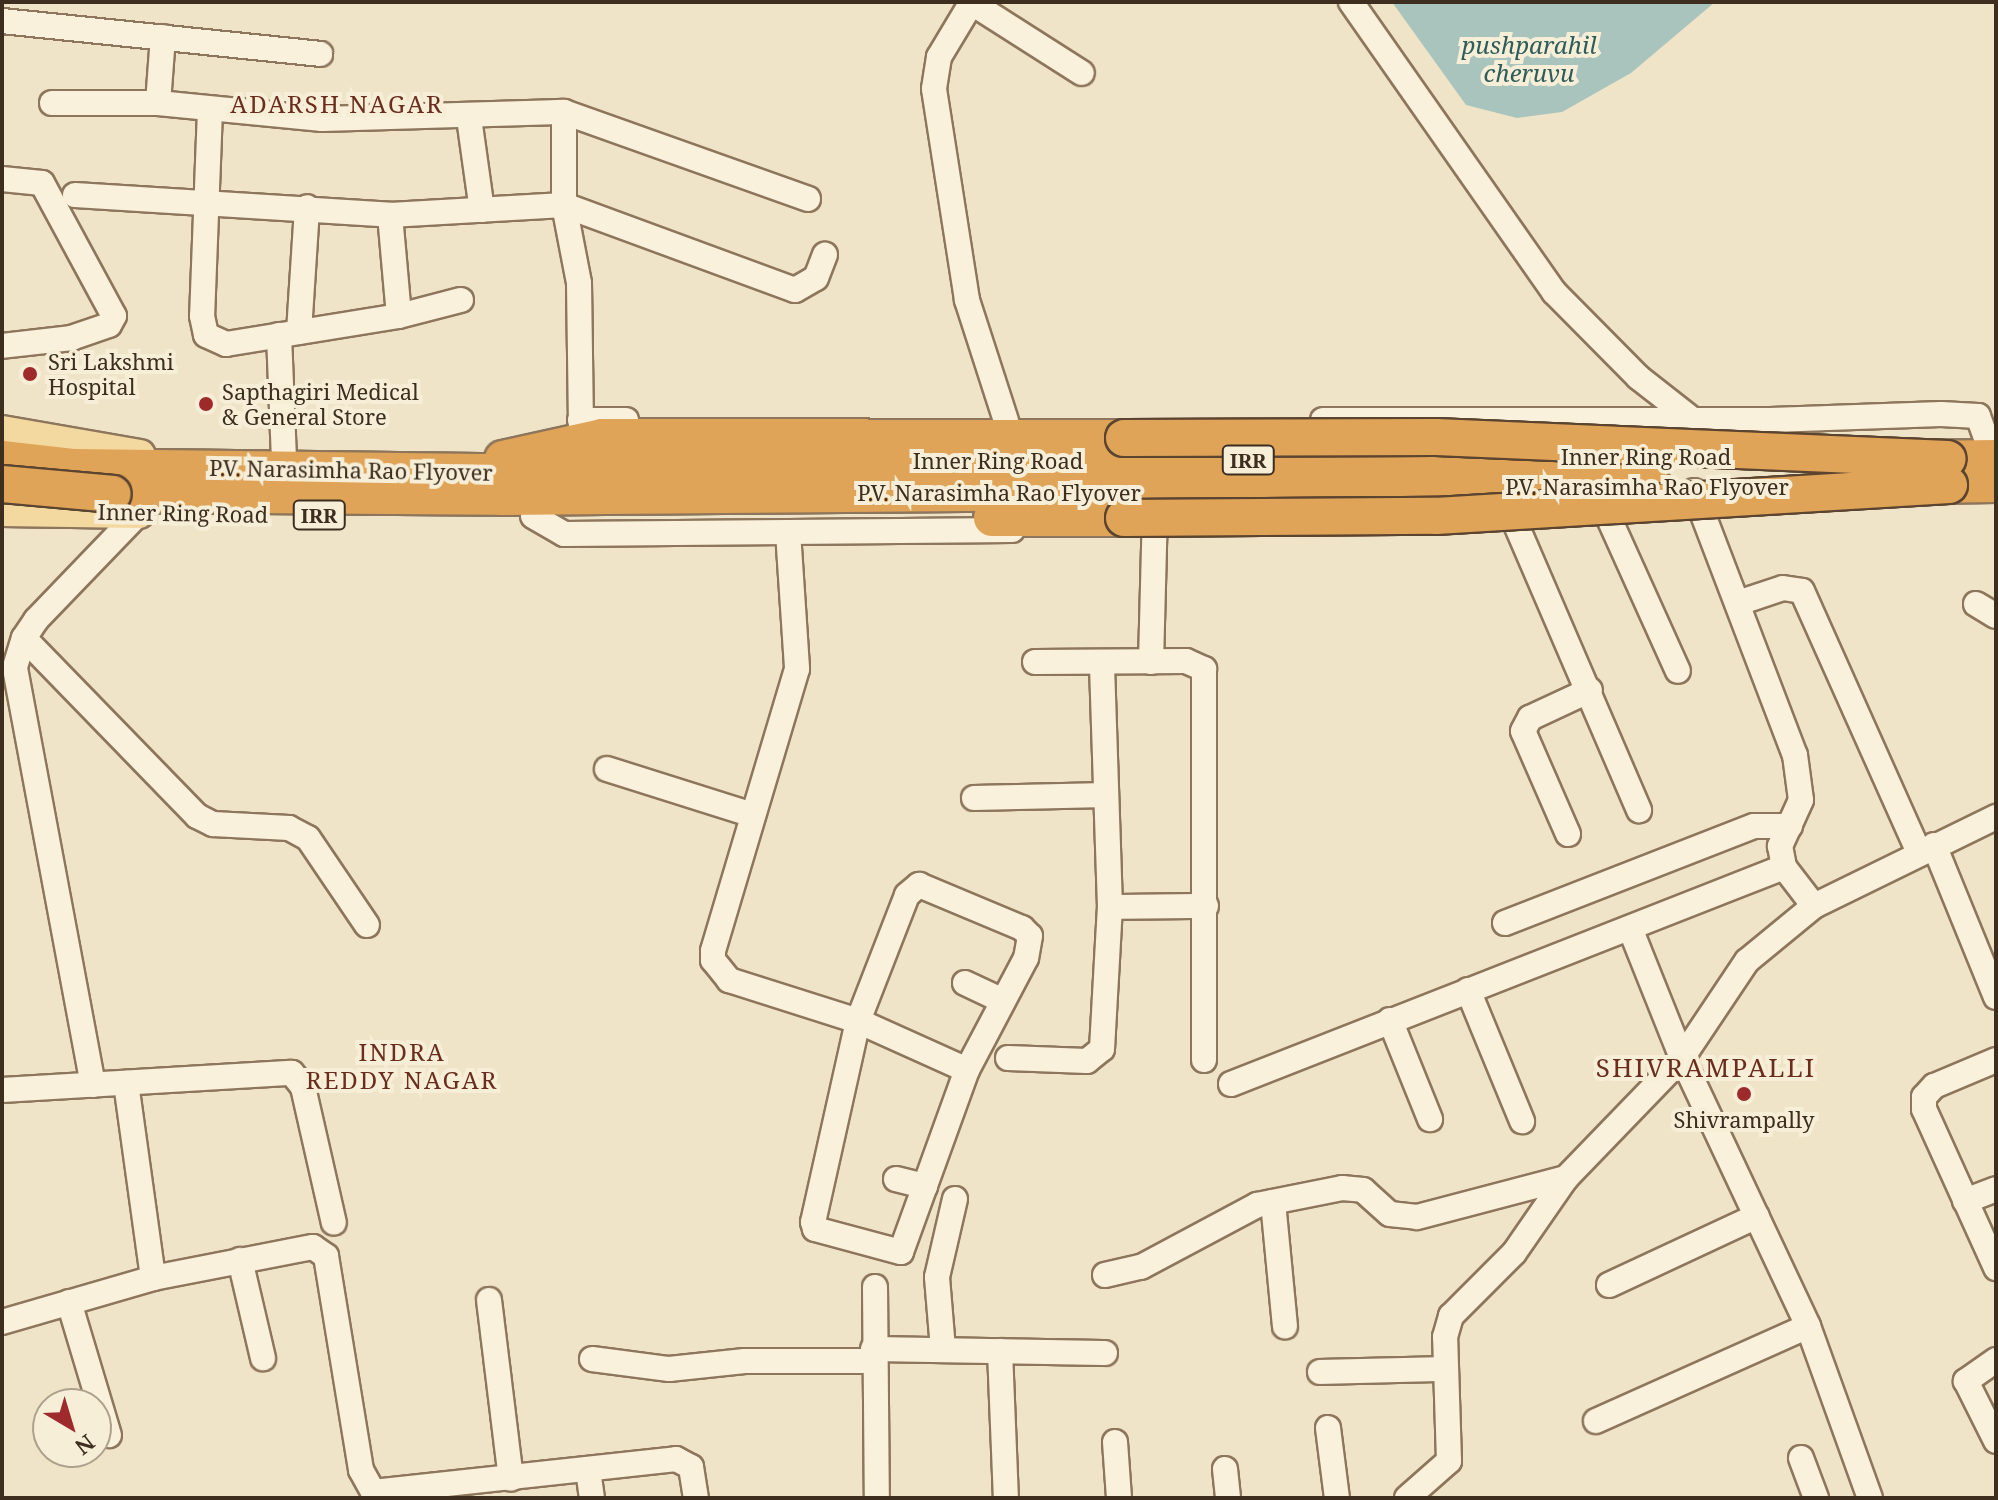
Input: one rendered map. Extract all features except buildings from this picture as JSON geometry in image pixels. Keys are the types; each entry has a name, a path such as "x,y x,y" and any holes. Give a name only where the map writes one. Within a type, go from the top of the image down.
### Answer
{"highway":[{"path":"499,461 580,430 1124,438 1436,437 1949,472"},
{"name":"Inner Ring Road","path":"140,455 284,460 499,461"},
{"name":"IRR","path":"2,457 140,455"},
{"name":"P.V. Narasimha Rao Flyover","path":"2,457 87,468 501,472 1949,472"},
{"name":"P.V. Narasimha Rao Flyover","path":"2,485 113,494 485,497 1949,472 1995,467"},
{"path":"517,514 1540,512 1949,472"},
{"name":"IRR","path":"2,485 39,487 139,513"},
{"name":"Inner Ring Road","path":"139,513 517,514"}],"main road":[{"name":"Inner Ring Road","path":"2,431 140,455"},
{"name":"Inner Ring Road","path":"499,461 1159,461 1995,467"},
{"name":"Inner Ring Road","path":"1150,512 1503,493 1694,491 1995,467"},
{"name":"Inner Ring Road","path":"2,511 139,513"}],"street":[{"path":"1006,421 967,300 934,89 939,57 972,2 1082,73"},
{"path":"1351,2 1554,292 1638,377 1693,420"},
{"path":"2,21 320,54"},
{"path":"158,103 163,37"},
{"path":"52,103 158,103 322,119 469,118 564,112 808,199"},
{"path":"210,110 202,316 206,335 226,344 399,316 461,300"},
{"path":"564,112 564,205 579,283 580,430"},
{"path":"469,118 482,210"},
{"path":"2,179 42,183 114,316 109,325 72,338 2,346"},
{"path":"75,195 307,207 390,215 564,205 795,290 816,278 825,255"},
{"path":"284,460 289,334 307,207"},
{"path":"390,215 399,316"},
{"name":"Inner Ring Road","path":"580,430 1006,421 1693,420 1978,416 1995,467"},
{"path":"1158,421 1159,461"},
{"path":"1694,491 1795,755 1801,800 1780,846 1784,867 1814,906"},
{"path":"1597,492 1678,671"},
{"path":"1503,493 1639,810"},
{"path":"1150,512 1156,662"},
{"path":"1150,512 1156,662"},
{"name":"Inner Ring Road","path":"517,514 564,534 788,532 1150,512"},
{"path":"93,1085 15,667 24,638 139,513"},
{"path":"788,532 797,669 717,927 713,960 729,980 858,1021 967,1070"},
{"path":"1738,603 1783,588 1802,591 1927,849 1990,960 1996,997"},
{"path":"24,638 197,816 213,824 289,828 308,838 367,925"},
{"path":"1035,662 1197,663 1206,677 1204,1060"},
{"path":"1008,1058 1087,1061 1102,1049 1110,907 1102,663"},
{"path":"1568,834 1523,731 1525,721 1590,690"},
{"path":"607,769 753,815"},
{"path":"974,798 1106,795"},
{"path":"1407,1498 1449,1461 1446,1369 1451,1316 1514,1253 1566,1178 1682,1058 1747,961 1814,906 1996,817"},
{"path":"1505,923 1754,826 1790,826"},
{"path":"1231,1084 1784,867"},
{"path":"919,885 1022,928 1030,936 1026,958 1003,1001 967,1070 901,1252 815,1229 858,1021 907,895 919,885"},
{"path":"1110,907 1206,906"},
{"path":"1630,928 1682,1058 1808,1326 1870,1498"},
{"path":"965,983 1003,1001"},
{"path":"1468,990 1522,1121"},
{"path":"1390,1020 1430,1119"},
{"path":"1996,1060 1934,1086 1924,1097 1924,1109 1996,1268"},
{"path":"2,1090 292,1073 303,1087 334,1223"},
{"path":"126,1083 153,1278"},
{"path":"1105,1275 1141,1267 1227,1219 1273,1202 1342,1188 1363,1190 1390,1214 1417,1217 1566,1178"},
{"path":"896,1179 925,1186"},
{"path":"1965,1201 1996,1189"},
{"path":"943,1349 937,1277 955,1199"},
{"path":"1273,1202 1285,1326"},
{"path":"1609,1285 1757,1216"},
{"path":"2,1322 153,1278 313,1247 323,1251 366,1486 389,1495 483,1490 511,1479 676,1459 691,1467 696,1498"},
{"path":"240,1260 263,1358"},
{"path":"875,1287 873,1355 877,1498"},
{"path":"489,1300 511,1479"},
{"path":"69,1302 95,1388"},
{"path":"1596,1421 1808,1326"},
{"path":"592,1359 669,1369 745,1361 943,1349 1105,1353"},
{"path":"1000,1351 1006,1498"},
{"path":"1996,1360 1966,1381 1967,1392 1996,1441"},
{"path":"1320,1372 1446,1369"},
{"path":"1328,1428 1337,1498"},
{"path":"1115,1442 1119,1498"},
{"path":"1801,1458 1816,1498"},
{"path":"1225,1469 1228,1498"},
{"path":"588,1470 592,1498"}],"water":[{"name":"pushparahil cheruvu","path":"1392,2 1715,2 1631,73 1562,112 1517,118 1466,105"}],"place":[{"name":"Sri Lakshmi Hospital","path":"30,374"},
{"name":"Sapthagiri Medical & General Store","path":"206,404"},
{"name":"Shivrampally","path":"1744,1094"}],"district":[{"name":"ADARSH NAGAR","path":"337,104"},
{"name":"INDRA REDDY NAGAR","path":"402,1066"},
{"name":"SHIVRAMPALLI","path":"1706,1068"}]}
